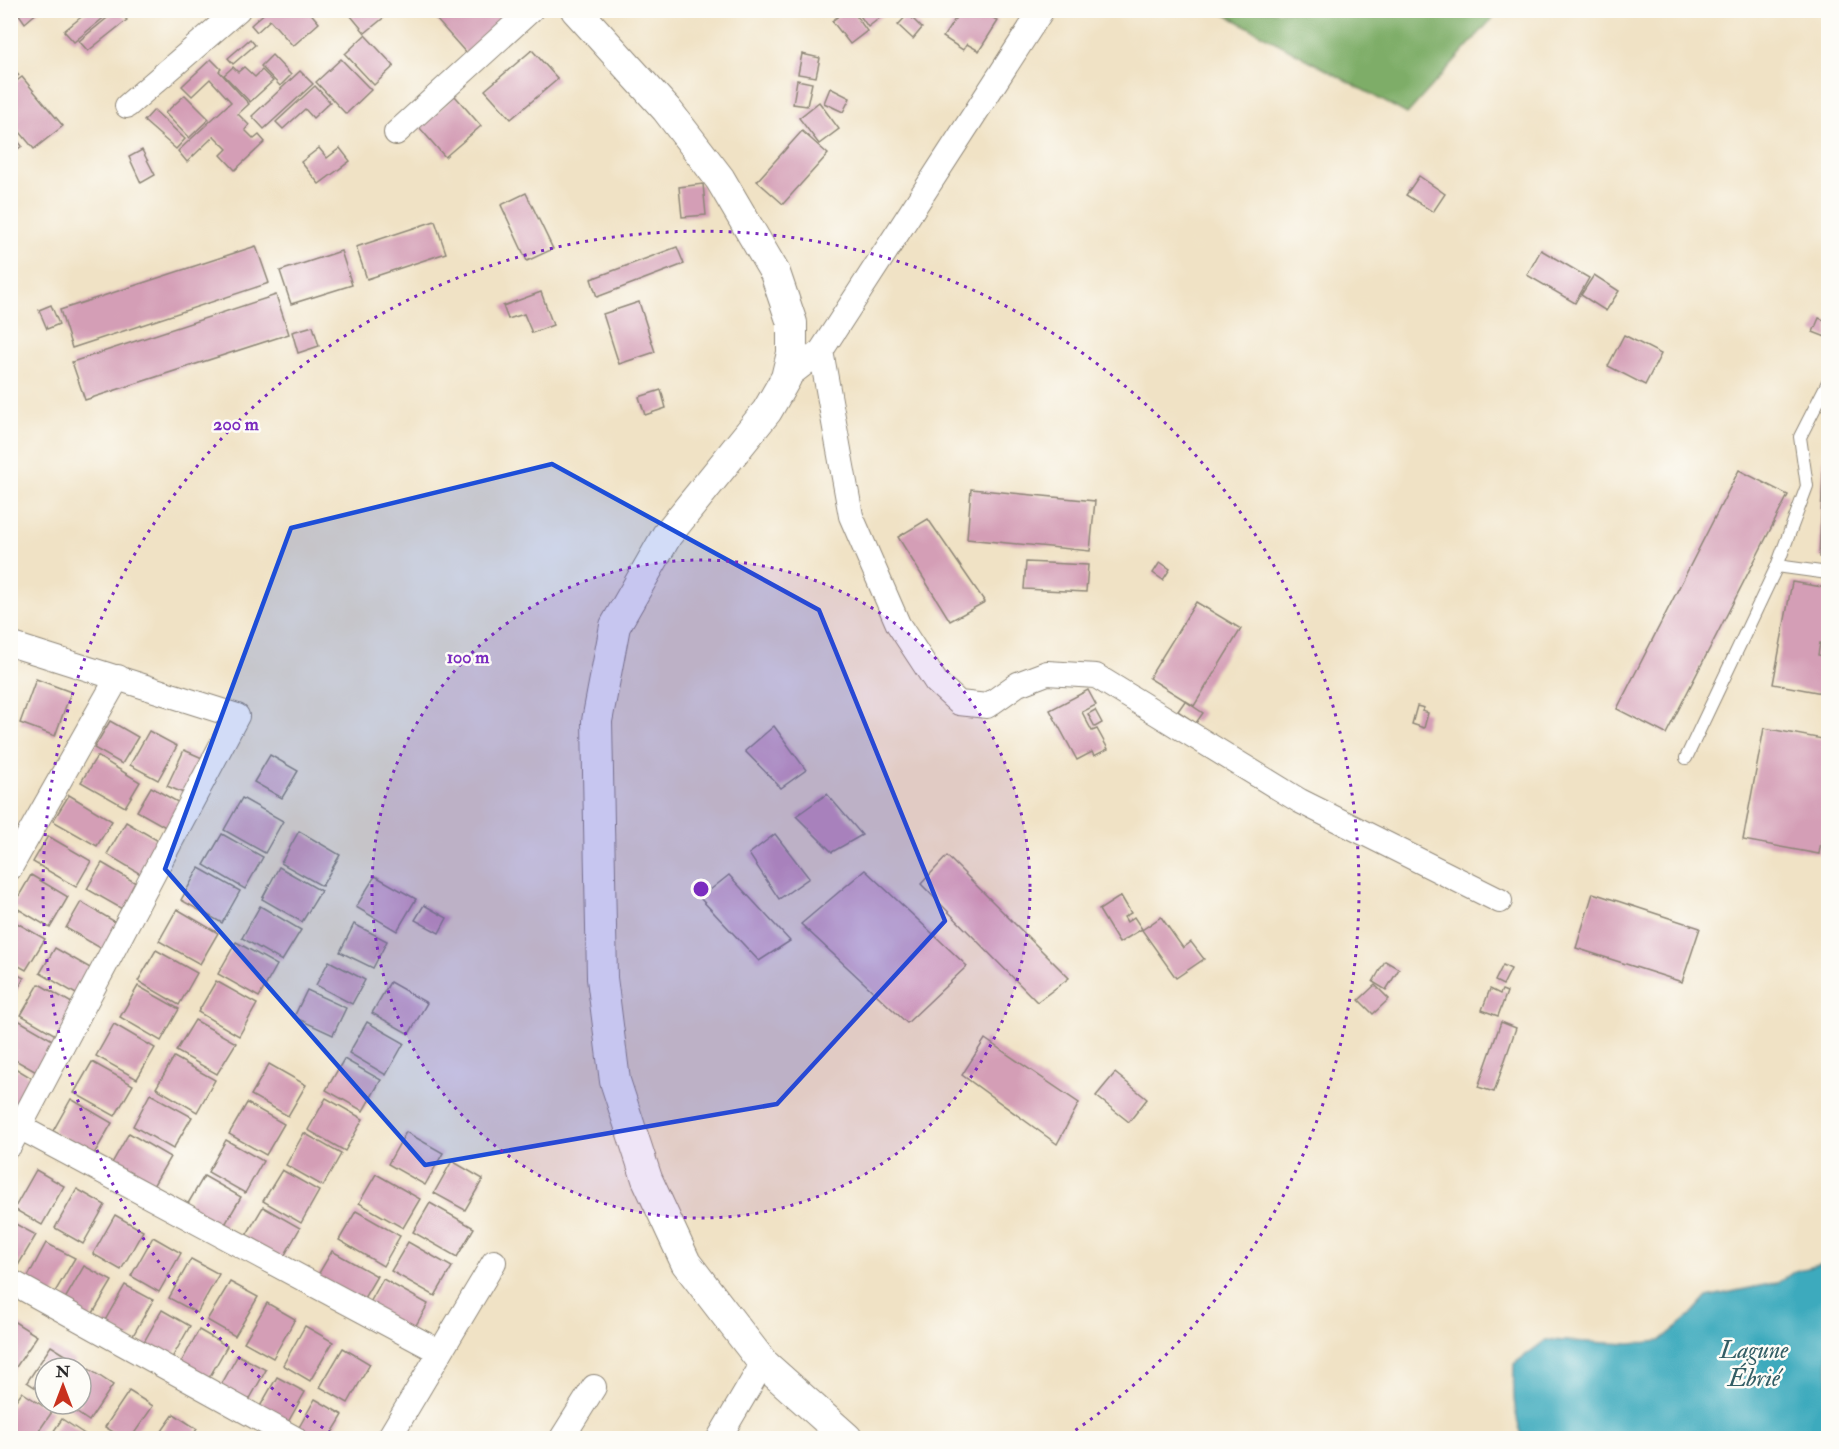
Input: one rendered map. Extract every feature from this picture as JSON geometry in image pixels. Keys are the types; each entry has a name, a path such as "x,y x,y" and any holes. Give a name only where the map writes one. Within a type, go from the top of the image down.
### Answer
{"street":[{"path":"127,106 238,10"},
{"path":"396,133 531,10"},
{"path":"576,10 667,110 720,179 775,273 792,323 792,353 786,378 767,411 667,535 615,626 597,721 602,978 615,1081 647,1179 686,1263 764,1363 847,1438"},
{"path":"786,378 821,351 1042,10"},
{"path":"821,351 851,516 898,624 936,682 959,703 987,706 1018,684 1047,673 1096,676 1300,801 1500,901"},
{"path":"10,644 237,716 14,1131 440,1352"},
{"path":"10,666 34,650"},
{"path":"10,868 118,677"},
{"path":"389,1438 494,1262"},
{"path":"10,1281 294,1438"},
{"path":"719,1438 764,1363"},
{"path":"562,1438 594,1387"}],"lane":[{"path":"1686,758 1777,566 1807,486 1800,437 1828,382"},
{"path":"1777,566 1828,573"}],"highlighted area":[{"path":"552,464 819,610 945,921 777,1104 425,1165 165,869 291,528"}],"green space":[{"path":"1219,11 1499,11 1407,114"}],"water":[{"name":"Lagune Ébrié","path":"1828,1263 1828,1438 1523,1438 1514,1402 1514,1364 1546,1340 1631,1344 1660,1341 1688,1318 1707,1297 1779,1282 1795,1271"}],"building":[{"path":"16,10 40,10 25,23"},
{"path":"90,10 113,10 74,42 64,31"},
{"path":"117,10 127,20 88,51 79,41"},
{"path":"268,10 308,10 319,23 293,46 270,20 257,32 251,25"},
{"path":"346,10 393,10 365,33"},
{"path":"445,10 502,10 509,18 467,54 436,19"},
{"path":"847,10 852,10 867,31 850,44 832,21"},
{"path":"856,10 890,10 868,27"},
{"path":"961,10 981,10 998,21 979,51 967,44 963,50 943,37"},
{"path":"908,14 922,28 913,39 898,25"},
{"path":"365,35 394,66 374,85 345,54"},
{"path":"250,39 255,45 233,64 228,58"},
{"path":"532,50 558,79 511,119 485,90"},
{"path":"802,54 820,58 816,77 798,74"},
{"path":"272,55 291,75 280,86 261,66"},
{"path":"211,59 249,104 238,114 249,125 245,130 254,139 259,135 265,142 235,170 221,155 227,149 214,136 187,162 178,151 231,102 210,79 192,96 182,86"},
{"path":"341,59 371,90 346,114 316,82"},
{"path":"10,64 19,75 10,82"},
{"path":"233,67 238,72 244,67 255,77 262,70 273,81 250,102 224,75"},
{"path":"300,71 313,84 264,129 252,116"},
{"path":"22,77 63,126 34,149 10,120 10,86"},
{"path":"797,80 812,83 807,106 793,104"},
{"path":"315,86 330,102 313,118 305,109 283,129 276,122"},
{"path":"830,88 850,98 843,112 824,103"},
{"path":"185,95 209,119 189,138 165,113"},
{"path":"455,96 481,126 445,157 419,127"},
{"path":"819,102 839,129 819,144 799,118"},
{"path":"154,110 185,139 176,149 144,121"},
{"path":"10,131 22,146 10,154"},
{"path":"802,131 828,154 783,204 757,181"},
{"path":"319,148 327,158 340,148 350,161 319,184 301,162"},
{"path":"142,150 155,175 141,183 129,157"},
{"path":"1419,176 1445,194 1433,212 1406,195"},
{"path":"703,184 706,215 682,217 679,187"},
{"path":"526,193 553,249 527,261 501,205"},
{"path":"435,221 446,253 367,279 356,247"},
{"path":"256,246 269,283 72,348 60,310"},
{"path":"677,247 684,264 597,297 591,279"},
{"path":"1541,250 1589,278 1575,303 1527,275"},
{"path":"341,251 352,285 291,304 280,271"},
{"path":"1594,275 1619,291 1606,311 1581,295"},
{"path":"541,292 553,325 532,333 524,314 508,319 503,306"},
{"path":"276,295 289,334 85,400 72,362"},
{"path":"639,302 655,352 619,364 603,314"},
{"path":"51,305 59,324 47,329 39,310"},
{"path":"1819,318 1828,322 1828,338 1813,332"},
{"path":"313,326 319,346 298,353 292,332"},
{"path":"1624,335 1661,354 1645,385 1608,366"},
{"path":"661,390 666,408 645,415 639,397"},
{"path":"1824,454 1828,455 1828,558 1819,557"},
{"path":"1739,470 1788,495 1666,734 1617,709"},
{"path":"971,489 1095,501 1090,551 967,539"},
{"path":"928,519 985,602 950,621 898,537"},
{"path":"1026,562 1088,565 1086,592 1024,589"},
{"path":"1160,562 1170,569 1163,580 1153,573"},
{"path":"1792,582 1828,588 1828,645 1820,643 1818,655 1828,657 1828,694 1773,684"},
{"path":"1196,602 1241,629 1194,706 1149,678"},
{"path":"36,679 71,692 55,736 20,723"},
{"path":"1088,690 1096,705 1082,712 1092,731 1097,729 1108,749 1094,756 1092,752 1077,760 1050,710"},
{"path":"1185,701 1203,713 1196,723 1178,711"},
{"path":"1417,706 1424,708 1422,711 1428,713 1424,728 1412,724"},
{"path":"1095,710 1102,723 1095,727 1088,714"},
{"path":"110,721 138,737 122,764 94,748"},
{"path":"774,726 806,770 781,788 745,751"},
{"path":"1764,728 1828,740 1828,800 1819,854 1743,840"},
{"path":"149,731 177,746 158,780 130,765"},
{"path":"184,750 209,761 193,797 167,786"},
{"path":"270,755 298,771 282,798 254,782"},
{"path":"97,756 140,782 125,807 81,782"},
{"path":"151,787 183,805 169,829 137,811"},
{"path":"827,794 862,835 832,852 796,816"},
{"path":"69,795 112,821 97,846 53,821"},
{"path":"242,798 283,821 265,853 224,830"},
{"path":"126,822 167,846 147,878 107,854"},
{"path":"299,831 340,855 322,886 281,863"},
{"path":"222,834 263,857 245,889 204,865"},
{"path":"775,834 809,878 779,899 749,854"},
{"path":"48,836 91,861 76,887 33,862"},
{"path":"947,856 1069,978 1037,1002 921,884"},
{"path":"102,863 146,889 131,914 87,889"},
{"path":"279,867 321,891 302,922 262,899"},
{"path":"199,868 240,891 222,923 181,900"},
{"path":"865,870 967,966 907,1023 801,924"},
{"path":"31,875 68,897 50,928 13,906"},
{"path":"729,875 790,941 759,961 700,898"},
{"path":"375,876 416,899 397,931 356,907"},
{"path":"1593,893 1700,928 1682,982 1576,948"},
{"path":"1121,896 1131,913 1124,917 1127,922 1134,917 1142,929 1119,943 1099,910"},
{"path":"81,902 124,927 109,953 66,928"},
{"path":"424,905 447,918 439,933 415,920"},
{"path":"260,906 301,930 282,961 242,938"},
{"path":"177,909 218,933 200,964 159,941"},
{"path":"1161,917 1183,948 1191,942 1204,959 1176,978 1142,930"},
{"path":"10,919 45,939 26,970 10,961"},
{"path":"354,924 387,941 373,968 340,952"},
{"path":"236,942 277,965 259,997 218,974"},
{"path":"55,948 99,973 83,998 40,973"},
{"path":"156,950 197,973 179,1005 138,981"},
{"path":"329,961 365,980 352,1004 316,985"},
{"path":"1385,961 1399,969 1386,990 1373,982"},
{"path":"1503,965 1511,969 1503,985 1495,981"},
{"path":"10,971 24,978 10,1003"},
{"path":"216,981 257,1004 239,1036 198,1012"},
{"path":"390,982 427,1003 409,1034 372,1013"},
{"path":"39,984 77,1006 59,1037 21,1015"},
{"path":"1375,985 1389,999 1373,1014 1359,1000"},
{"path":"138,986 179,1009 161,1041 120,1017"},
{"path":"1490,989 1500,994 1502,990 1507,992 1498,1016 1482,1010"},
{"path":"307,990 346,1008 333,1035 294,1017"},
{"path":"18,1020 56,1042 38,1073 10,1057 10,1033"},
{"path":"195,1020 236,1043 217,1074 176,1051"},
{"path":"367,1022 404,1043 386,1075 349,1053"},
{"path":"1501,1022 1516,1028 1494,1092 1478,1087"},
{"path":"114,1024 155,1048 137,1079 96,1056"},
{"path":"985,1039 1079,1103 1057,1144 962,1075"},
{"path":"174,1057 215,1080 197,1112 156,1088"},
{"path":"344,1059 381,1080 363,1111 326,1090"},
{"path":"92,1062 133,1085 115,1116 74,1093"},
{"path":"269,1064 306,1085 288,1116 251,1095"},
{"path":"10,1065 35,1080 17,1111 10,1107"},
{"path":"1115,1073 1147,1099 1129,1122 1096,1096"},
{"path":"150,1094 192,1117 173,1149 133,1126"},
{"path":"326,1098 363,1119 345,1151 308,1130"},
{"path":"71,1099 112,1123 94,1154 53,1131"},
{"path":"247,1103 284,1124 266,1155 229,1134"},
{"path":"406,1132 443,1153 425,1185 388,1164"},
{"path":"129,1133 170,1157 152,1188 111,1165"},
{"path":"304,1133 341,1154 323,1186 286,1165"},
{"path":"226,1140 263,1161 245,1193 208,1172"},
{"path":"452,1161 483,1179 465,1210 434,1193"},
{"path":"36,1170 64,1186 42,1225 14,1209"},
{"path":"282,1170 319,1191 301,1223 263,1201"},
{"path":"376,1174 420,1199 403,1228 359,1203"},
{"path":"204,1176 241,1197 223,1228 186,1207"},
{"path":"77,1189 105,1205 83,1244 55,1228"},
{"path":"430,1203 474,1228 457,1257 413,1232"},
{"path":"263,1207 300,1228 282,1260 244,1239"},
{"path":"356,1211 400,1236 383,1266 339,1240"},
{"path":"115,1215 143,1231 121,1270 93,1254"},
{"path":"10,1221 36,1235 13,1274 10,1272"},
{"path":"153,1237 181,1253 159,1292 131,1276"},
{"path":"408,1242 452,1267 435,1296 391,1271"},
{"path":"46,1243 75,1258 52,1297 25,1282"},
{"path":"332,1251 377,1276 360,1305 315,1280"},
{"path":"191,1259 219,1274 197,1313 169,1298"},
{"path":"84,1266 112,1281 89,1320 62,1304"},
{"path":"383,1279 428,1304 411,1334 367,1308"},
{"path":"230,1282 258,1297 235,1336 207,1320"},
{"path":"125,1285 153,1300 131,1339 103,1324"},
{"path":"267,1303 295,1319 273,1358 244,1342"},
{"path":"162,1310 190,1326 168,1365 140,1349"},
{"path":"10,1319 37,1336 10,1376"},
{"path":"305,1326 333,1342 310,1381 283,1365"},
{"path":"199,1330 227,1346 205,1385 177,1370"},
{"path":"51,1346 67,1356 44,1356"},
{"path":"343,1348 370,1364 348,1403 320,1387"},
{"path":"238,1355 266,1370 244,1409 216,1394"},
{"path":"93,1372 113,1385 93,1415"},
{"path":"33,1373 33,1386 27,1382"},
{"path":"277,1377 305,1392 283,1431 255,1415"},
{"path":"129,1391 153,1406 131,1438 123,1438 105,1427"},
{"path":"22,1392 33,1399 33,1416 49,1416 34,1438 10,1438 10,1408"},
{"path":"315,1399 343,1415 329,1438 293,1438"},
{"path":"174,1414 197,1429 191,1438 157,1438"},
{"path":"82,1416 92,1416 89,1421"},
{"path":"62,1419 89,1437 49,1438"}]}
